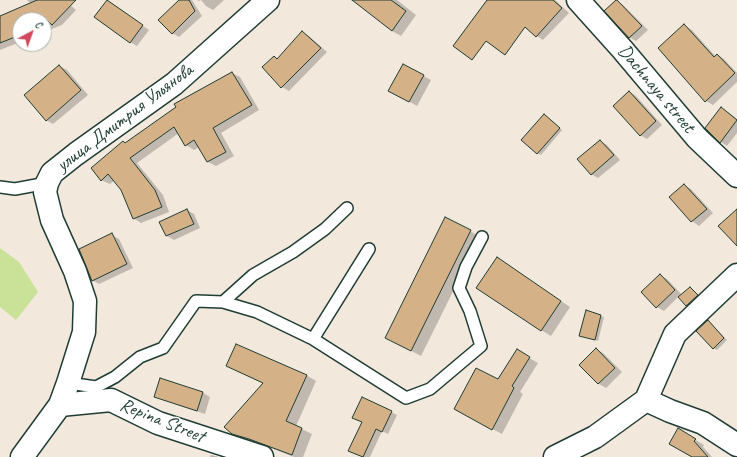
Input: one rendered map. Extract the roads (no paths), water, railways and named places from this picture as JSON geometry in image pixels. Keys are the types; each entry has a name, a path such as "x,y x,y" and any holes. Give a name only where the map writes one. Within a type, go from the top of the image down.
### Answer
{"street":[{"name":"улица Дмитрия Ульянова","path":"22,457 60,406 84,332 85,302 75,271 52,220 44,192 52,173 76,154 174,84 268,0"},
{"name":"Dachnaya street","path":"578,0 622,49 697,138 737,176"},
{"path":"556,457 595,437 646,400 675,334 737,275"},
{"name":"Repina Street","path":"60,406 111,400 158,423 262,457"},
{"path":"646,400 670,411 703,423 737,445"}],"lane":[{"path":"0,187 15,189 47,183"},
{"path":"223,302 253,275 300,247 325,229 347,208"},
{"path":"68,384 96,387 116,377 140,357 163,348 196,301 223,302 258,312 313,339 406,398 430,389 481,346 470,311 459,288 466,268 482,237"},
{"path":"313,339 369,249"}]}
